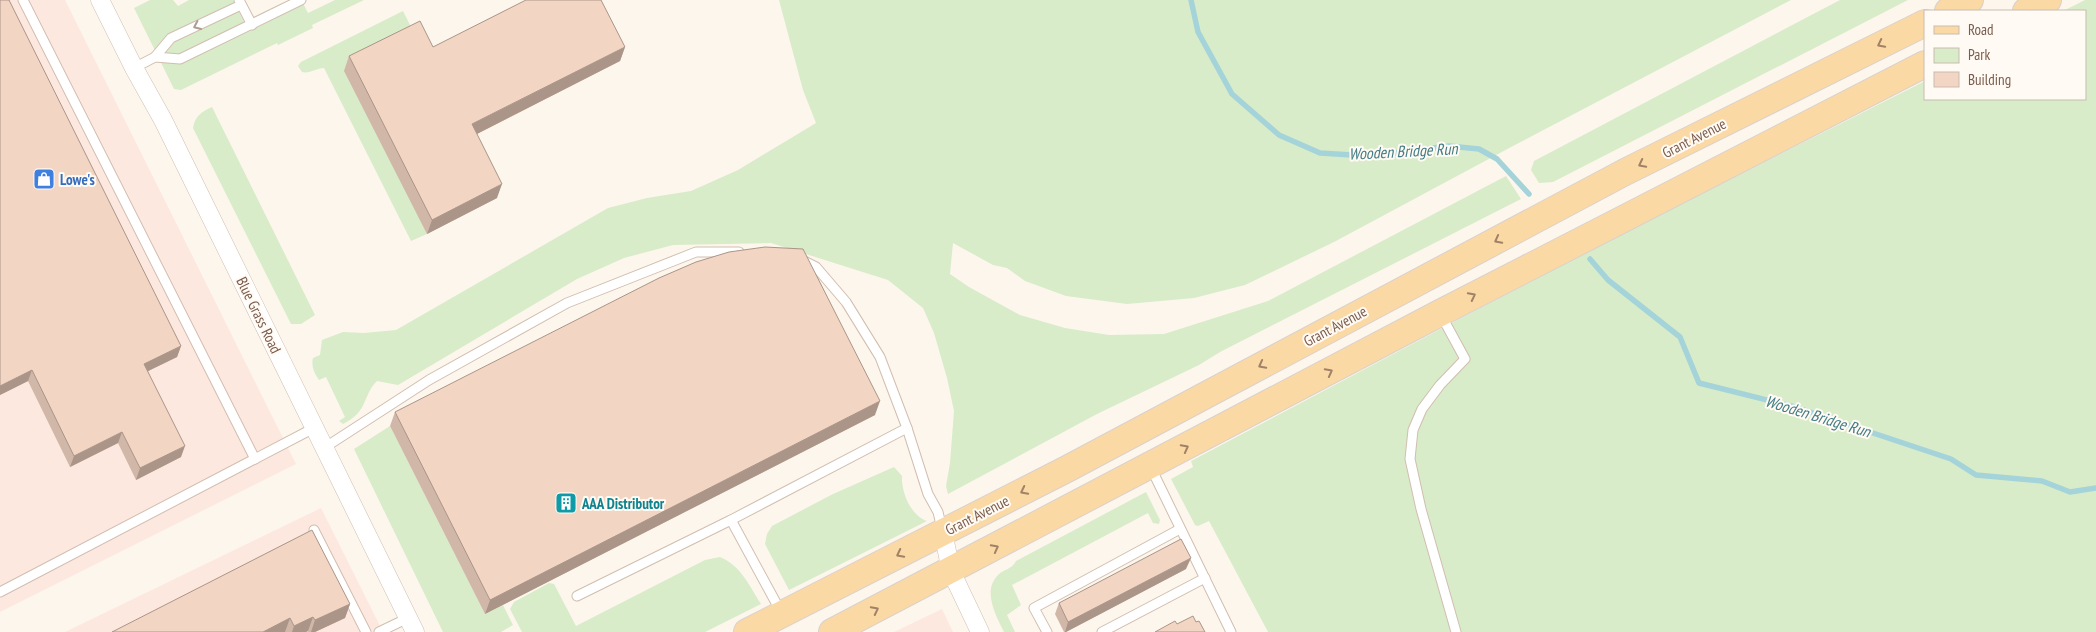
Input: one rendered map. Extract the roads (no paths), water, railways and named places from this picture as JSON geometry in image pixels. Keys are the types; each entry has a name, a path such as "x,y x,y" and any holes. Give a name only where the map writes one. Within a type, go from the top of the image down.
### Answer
{"main road":[{"path":"1950,10 1970,0"},
{"path":"2028,10 2048,0"},
{"name":"Grant Avenue","path":"747,632 1067,469 1625,172 1924,23"},
{"path":"832,632 1150,467 1440,313 1924,65"}],"street":[{"name":"Blue Grass Road","path":"100,0 134,68 163,120 411,625"},
{"path":"943,532 951,570 980,632"}],"lane":[{"path":"23,0 255,459"},
{"path":"155,57 180,59 301,0"},
{"path":"134,68 155,57 171,38 240,3 252,24"},
{"path":"324,448 429,380 567,303 696,252 744,252"},
{"path":"792,256 816,267 846,302 880,357 908,428 928,494 938,512 943,532"},
{"path":"1440,313 1465,359 1440,385 1422,408 1413,430 1410,460 1421,509 1456,632"},
{"path":"0,592 314,428"},
{"path":"577,596 731,520 908,428"},
{"path":"1150,467 1231,632"},
{"path":"731,520 783,614"},
{"path":"1047,632 1034,608 1180,529"},
{"path":"314,530 366,632"},
{"path":"1102,632 1205,578"},
{"path":"380,632 411,625"}],"waterway":[{"name":"Wooden Bridge Run","path":"1191,0 1198,32 1232,94 1279,135 1320,153 1368,156 1449,146 1479,149 1497,159 1529,194"},
{"name":"Wooden Bridge Run","path":"1590,259 1608,280 1680,337 1699,383 1795,407 1951,459 1976,475 2042,481 2070,492 2096,488"}],"place":[{"name":"Lowe's","path":"44,179"},
{"name":"AAA Distributor","path":"566,503"}]}
